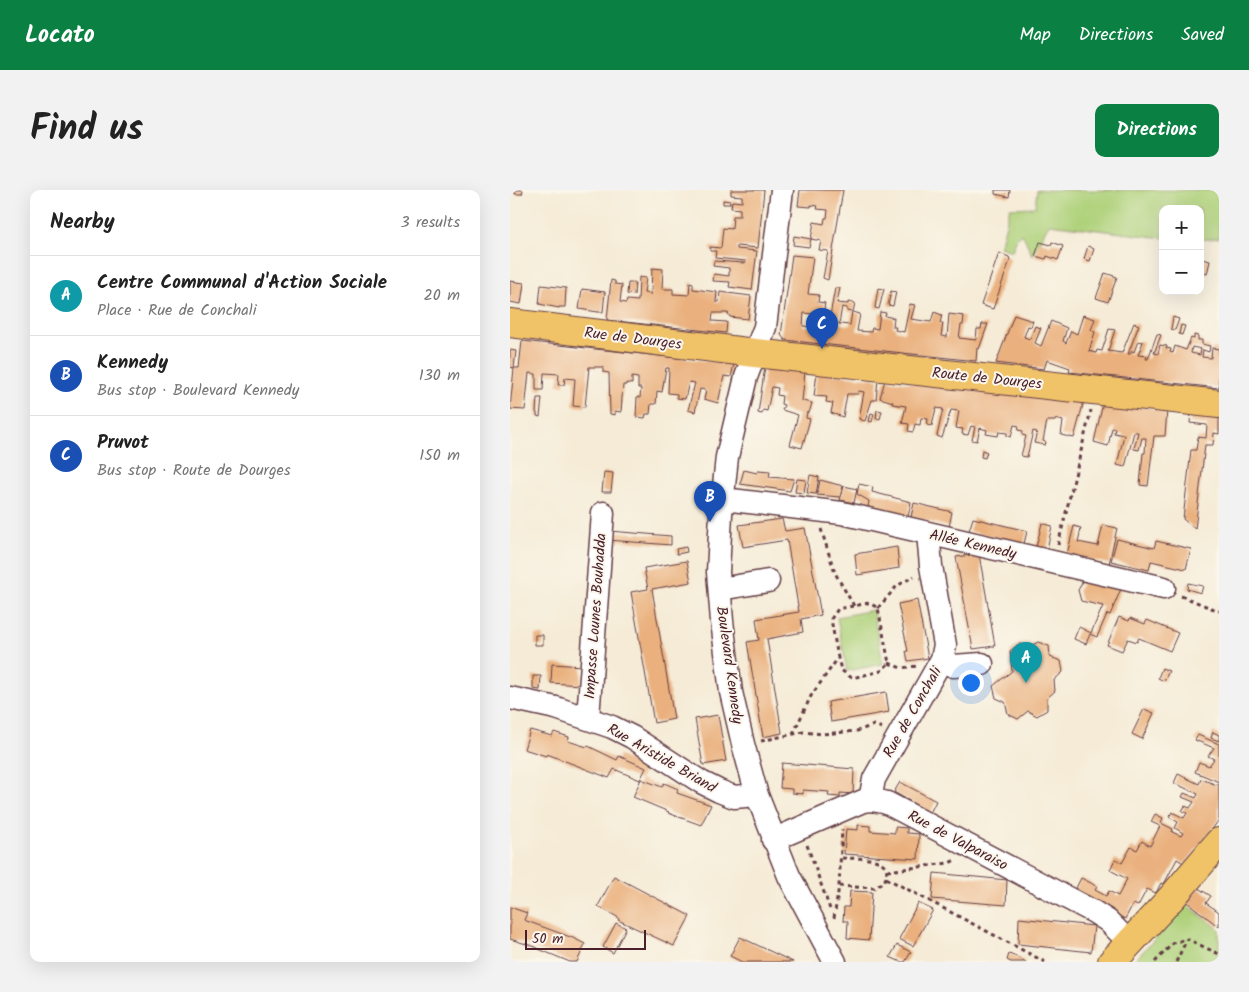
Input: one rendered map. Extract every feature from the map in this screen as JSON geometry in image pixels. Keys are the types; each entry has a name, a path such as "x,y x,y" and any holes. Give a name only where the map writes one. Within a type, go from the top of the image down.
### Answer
{"main road":[{"name":"Rue de Dourges","path":"510,323 755,353"},
{"name":"Route de Dourges","path":"755,353 1219,404"},
{"path":"1112,962 1174,895 1219,842"}],"street":[{"name":"Boulevard Kennedy","path":"782,190 765,327 746,378 728,457 718,572 723,637 732,692 743,744 757,795 773,840 789,876 835,962"},
{"name":"Allée Kennedy","path":"723,499 842,512 1164,588"},
{"name":"Impasse Lounes Bouhadda","path":"588,718 603,513"},
{"name":"Rue de Conchali","path":"870,800 874,779 938,666 945,645 931,566 928,533"},
{"path":"720,589 768,581"},
{"path":"938,666 982,664"},
{"name":"Rue Aristide Briand","path":"510,698 556,708 588,718 632,737 701,782 719,791 734,796 757,795"},
{"path":"773,840 870,800"},
{"name":"Rue de Valparaiso","path":"870,800 887,803 1102,917 1130,943"}],"path":[{"path":"1054,562 1096,390"},
{"path":"815,509 836,573 854,606"},
{"path":"878,608 897,586 931,566"},
{"path":"1164,588 1219,611"},
{"path":"869,603 878,608 889,663 881,671 852,678 840,670 831,620 838,610 869,603"},
{"path":"794,734 811,696 838,658"},
{"path":"889,663 901,668 938,666"},
{"path":"743,744 803,732 822,734 857,731 874,725 899,734"},
{"path":"834,918 839,886 843,831 836,813"},
{"path":"800,828 836,926"},
{"path":"886,871 949,862 979,852"},
{"path":"839,886 874,888 881,885 886,878 884,864 878,860 841,858"},
{"path":"886,878 1045,962"},
{"path":"1176,962 1188,939"},
{"path":"1154,962 1174,943 1188,939 1219,954"}],"green space":[{"path":"1037,190 1219,190 1219,238 1204,240 1204,205 1159,205 1159,238 1049,224 1032,255 1021,234 1017,237 1012,251 1000,247 1010,208 1035,207"},
{"path":"873,610 883,664 847,671 837,617"},
{"path":"1187,905 1219,929 1219,962 1133,962"}],"building":[{"path":"515,190 523,190 522,194 515,194"},
{"path":"731,190 764,190 758,248 737,246 737,249 757,251 752,290 729,287 730,282 713,281 714,274 729,276 729,268 713,266 714,261 745,263 746,261 715,258 716,251 710,251 710,247 721,248 723,228 732,229 733,216 740,216 740,209 731,208 732,201 742,202 742,196 731,195"},
{"path":"800,190 843,190 828,280 823,278 828,251 819,250 821,241 811,239 814,222 824,224 828,210 817,209 818,206 811,205 811,207 798,206"},
{"path":"995,190 1010,190 1009,197 995,194"},
{"path":"723,200 730,201 730,204 723,204"},
{"path":"794,236 811,239 809,247 793,245"},
{"path":"1040,242 1051,245 1052,242 1063,246 1058,260 1047,256 1046,259 1035,256"},
{"path":"1088,246 1094,249 1090,261 1084,259"},
{"path":"999,253 1009,257 1010,260 993,309 981,305"},
{"path":"792,255 813,257 808,294 819,295 818,302 825,303 823,315 830,316 835,288 840,288 837,303 855,303 853,312 860,314 857,331 871,332 872,328 878,329 880,312 886,313 885,316 894,318 893,327 896,327 895,330 904,332 910,304 915,305 911,319 931,322 934,312 942,315 940,323 943,323 941,336 947,337 949,314 964,316 959,338 976,340 977,329 981,329 982,324 988,324 979,349 977,348 976,361 785,340 781,335","holes":["842,307 852,312 850,325 839,324","804,313 813,314 812,327 803,326"]},
{"path":"1204,260 1210,261 1207,274 1204,273"},
{"path":"652,268 663,269 662,289 673,289 673,294 689,295 690,282 693,283 693,289 717,292 716,302 719,302 720,292 751,296 748,319 730,317 728,313 713,313 712,321 727,322 726,333 607,320 611,280 615,281 615,284 622,285 620,302 626,303 627,300 638,301 639,277 646,278 644,293 651,294"},
{"path":"1105,273 1117,277 1108,302 1096,298"},
{"path":"510,281 524,283 521,304 510,302"},
{"path":"628,283 635,283 634,295 627,294"},
{"path":"541,285 566,288 565,307 559,308 539,304"},
{"path":"878,288 884,289 879,309 875,308"},
{"path":"582,289 605,292 603,312 579,309"},
{"path":"891,291 896,292 893,306 888,305"},
{"path":"1014,315 1033,321 1031,327 1028,326 1024,337 1030,339 1035,326 1041,328 1035,343 1041,346 1051,321 1067,328 1063,341 1066,343 1071,331 1077,334 1083,315 1095,319 1091,330 1095,332 1089,351 1096,353 1097,350 1102,351 1109,329 1115,330 1108,351 1122,353 1134,323 1139,325 1128,354 1132,351 1134,352 1138,341 1143,342 1138,355 1147,356 1146,359 1148,359 1157,334 1161,335 1154,353 1158,354 1160,345 1167,346 1166,348 1171,349 1170,352 1173,353 1175,346 1186,350 1191,338 1194,339 1194,335 1198,336 1198,340 1202,340 1202,344 1210,346 1209,352 1203,350 1202,357 1211,358 1212,348 1219,349 1219,388 1069,372 1070,368 1047,360 1044,369 996,363","holes":["1192,347 1201,349 1200,355 1191,353"]},
{"path":"1173,317 1179,319 1175,330 1171,329"},
{"path":"1181,325 1185,326 1182,335 1179,334"},
{"path":"522,341 734,364 731,377 724,376 718,403 704,399 706,390 700,389 695,412 688,410 695,383 689,382 685,399 677,398 677,394 668,393 669,368 666,368 662,392 657,391 656,404 651,404 650,414 646,414 645,418 636,417 637,397 640,398 641,388 638,388 638,378 632,377 632,384 626,383 626,385 623,385 621,412 615,411 615,415 610,414 609,373 603,372 603,367 589,367 585,407 573,406 575,379 565,378 564,385 558,385 559,374 544,373 543,390 536,390 536,374 529,373 525,410 510,409 514,368 519,368"},
{"path":"510,350 516,351 514,368 510,367"},
{"path":"765,367 805,371 802,401 812,403 809,413 807,412 806,418 810,419 802,448 790,445 798,415 782,410 784,405 781,404 782,396 777,395 778,388 772,387 767,411 763,410 762,414 758,413"},
{"path":"817,373 878,379 876,400 872,400 865,421 859,419 864,392 859,391 858,394 847,394 843,417 831,413 833,403 826,402 827,397 814,396"},
{"path":"885,380 1084,401 1074,438 1061,435 1063,421 1056,419 1055,421 1047,421 1043,441 1046,442 1045,445 1034,443 1037,432 1033,431 1027,457 1021,456 1026,436 1022,435 1023,431 1018,430 1019,426 1014,425 1011,437 1007,436 1007,433 999,432 998,436 986,434 987,430 980,428 977,441 972,440 975,427 971,426 968,435 962,434 963,429 956,428 959,411 951,410 942,438 937,436 943,409 936,408 932,426 927,425 928,419 921,418 920,425 915,424 913,432 908,431 909,424 902,423 906,406 892,404 893,402 880,398"},
{"path":"537,398 542,398 540,417 537,416 536,412"},
{"path":"1103,403 1167,410 1165,436 1154,436 1148,486 1140,485 1146,438 1142,438 1139,450 1134,449 1138,432 1134,432 1125,467 1117,465 1124,435 1114,433 1115,428 1112,428 1108,446 1094,442"},
{"path":"877,410 882,411 880,419 876,418"},
{"path":"1191,412 1219,415 1219,434 1214,433 1213,445 1205,445 1195,529 1183,519 1191,450 1196,450 1198,437 1206,438 1207,425 1190,423"},
{"path":"871,413 874,414 872,422 869,421"},
{"path":"982,450 987,452 985,458 981,457"},
{"path":"744,470 757,473 758,471 770,472 769,477 794,479 790,491 740,484"},
{"path":"604,472 613,473 611,492 602,492"},
{"path":"810,475 819,477 816,494 807,493"},
{"path":"797,479 806,480 804,493 795,492"},
{"path":"820,480 843,486 840,497 817,495"},
{"path":"859,484 873,487 872,492 911,502 908,517 868,507 869,501 857,494"},
{"path":"844,486 857,489 854,503 840,500"},
{"path":"914,503 952,512 949,527 911,517"},
{"path":"973,518 1027,531 1024,544 969,531"},
{"path":"782,519 785,531 805,528 821,615 801,619 803,632 767,639 782,733 763,737 747,642 759,640 756,619 799,612 787,540 743,547 739,525"},
{"path":"1042,523 1052,526 1047,549 1036,547"},
{"path":"1103,525 1117,528 1109,564 1067,554 1074,526 1081,528 1078,542 1098,546"},
{"path":"609,531 671,536 671,545 608,540"},
{"path":"1117,539 1154,548 1156,541 1191,549 1186,569 1151,561 1149,570 1111,561"},
{"path":"686,547 687,552 677,554 676,549"},
{"path":"897,547 899,568 857,575 855,554"},
{"path":"979,554 995,646 973,649 956,557"},
{"path":"687,561 691,582 652,589 674,719 654,723 631,592 648,589 644,568"},
{"path":"1084,580 1121,589 1110,615 1107,614 1097,637 1090,634 1086,644 1074,639 1079,627 1091,633 1103,606 1081,601 1078,590"},
{"path":"1188,583 1203,586 1201,593 1187,589"},
{"path":"917,600 928,658 908,661 906,651 908,651 898,604"},
{"path":"1119,617 1129,621 1130,618 1145,624 1147,620 1178,633 1170,651 1139,638 1137,642 1128,639 1122,651 1107,645"},
{"path":"535,635 543,635 543,645 535,645"},
{"path":"1038,642 1049,646 1050,657 1061,661 1063,672 1054,680 1055,691 1047,698 1047,710 1037,716 1028,711 1018,719 1008,714 1005,702 996,698 993,686 1012,671 1010,651 1019,644 1029,647"},
{"path":"552,664 582,666 581,685 551,683"},
{"path":"1162,668 1169,671 1164,681 1158,678"},
{"path":"533,676 541,676 540,690 533,689"},
{"path":"886,692 889,712 831,722 828,702"},
{"path":"1144,709 1154,713 1142,739 1132,734"},
{"path":"718,715 726,761 703,765 695,719"},
{"path":"530,730 552,736 554,732 569,737 568,741 588,746 617,760 619,756 646,768 640,780 614,769 609,778 547,754 546,756 524,749"},
{"path":"1213,732 1219,735 1219,741 1211,738"},
{"path":"1198,735 1219,744 1219,782 1195,772 1199,762 1209,766 1214,759 1208,756 1214,748 1195,740"},
{"path":"782,763 854,769 853,794 840,793 840,797 828,796 829,792 803,790 803,794 792,793 792,789 780,788"},
{"path":"1178,774 1199,784 1201,779 1217,785 1219,782 1219,820 1185,864 1177,859 1164,884 1161,883 1156,893 1147,889 1138,906 1133,904 1125,919 1082,897 1075,890 1081,878 1097,887 1095,890 1106,896 1109,891 1118,896 1127,879 1110,870 1115,859 1122,863 1131,847 1137,850 1142,841 1150,846 1160,826 1151,822 1155,814 1163,818 1161,823 1173,829 1172,832 1181,836 1183,833 1175,828 1178,822 1169,817 1172,812 1184,818 1187,813 1182,811 1185,806 1190,808 1194,802 1182,797 1184,793 1196,798 1198,794 1174,783"},
{"path":"641,779 662,787 664,783 678,789 677,793 711,805 701,825 633,797"},
{"path":"900,782 936,801 930,813 894,792"},
{"path":"858,825 870,826 870,831 895,833 895,827 907,828 907,833 919,834 918,859 844,854 846,829 858,830"},
{"path":"934,873 1007,880 1006,905 932,899"},
{"path":"614,876 690,916 674,946 618,920 619,918 598,906"},
{"path":"1198,888 1211,896 1206,903 1219,912 1219,927 1187,902"},
{"path":"850,891 872,892 869,940 847,938 848,921 843,921 844,907 849,907"},
{"path":"918,903 933,910 913,946 899,939"},
{"path":"510,907 527,913 524,920 585,944 577,962 570,962 536,947 510,939"},
{"path":"1019,918 1094,926 1091,952 1018,944"},
{"path":"616,923 626,928 613,953 603,947"},
{"path":"740,937 793,962 742,962 730,956"},
{"path":"897,945 911,952 905,962 890,957"},
{"path":"1009,954 1026,962 1011,962 1007,960"}],"place":[{"name":"Pruvot","path":"822,349"},
{"name":"Kennedy","path":"710,522"},
{"name":"Centre Communal d'Action Sociale","path":"1026,683"}]}
